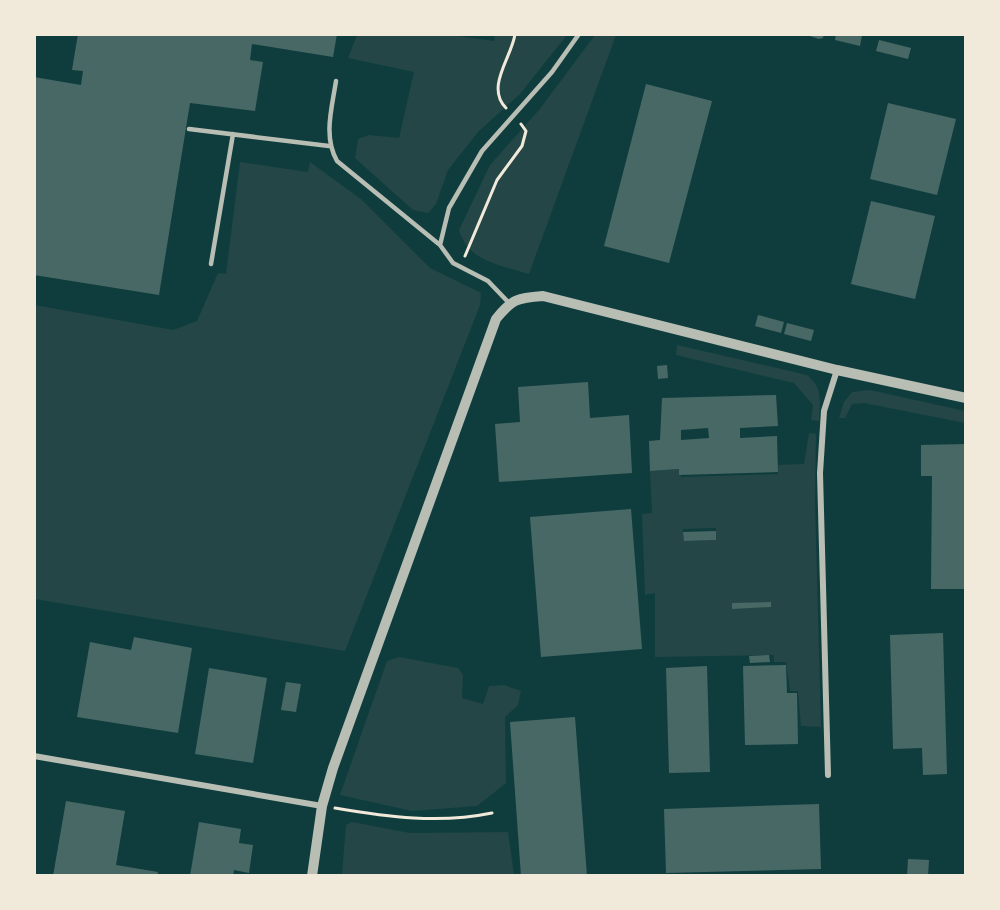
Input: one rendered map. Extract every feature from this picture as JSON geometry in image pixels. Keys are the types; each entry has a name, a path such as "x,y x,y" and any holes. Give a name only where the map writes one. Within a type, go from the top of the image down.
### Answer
{"street":[{"path":"312,876 322,806 337,757 496,319 509,303 521,297 543,296 837,370 966,398"},
{"path":"828,775 820,472 824,411 837,370"},
{"path":"34,756 322,806"}],"lane":[{"path":"440,245 449,208 482,151 552,72 579,34"},
{"path":"336,81 329,146 337,161 440,245 459,265 488,281 509,303"},
{"path":"189,129 329,146"},
{"path":"211,264 233,134"}],"path":[{"path":"459,265 470,248 497,180 522,146 526,131 501,103 498,80 515,34"},
{"path":"322,806 391,818 458,820 492,813"}],"shaded area":[{"path":"357,35 451,35 494,41 495,35 567,35 520,94 478,132 448,170 436,204 428,213 413,210 355,158 358,139 369,135 399,138 414,72 348,58"},
{"path":"595,35 616,35 529,274 487,261 470,249 463,241 459,230 490,165 539,110"},
{"path":"240,162 308,172 310,162 362,200 430,268 481,293 480,305 345,651 35,599 35,305 173,330 197,321 218,273 226,274"},
{"path":"677,345 807,375 818,390 819,421 811,420 813,405 794,383 676,355"},
{"path":"870,390 965,411 965,423 864,403 852,404 845,418 839,418 844,402 852,392"},
{"path":"809,433 816,434 815,501 821,727 801,726 798,691 790,691 786,662 774,662 774,655 655,657 655,593 645,595 642,514 652,513 650,471 679,469 681,477 778,474 778,465 804,464","holes":["716,528 716,540 684,541 683,529"]},
{"path":"399,657 458,668 463,675 462,698 483,704 489,686 504,685 521,691 518,705 505,717 506,783 477,806 412,811 340,795 387,661"},
{"path":"352,822 410,833 508,832 514,875 342,875 346,825"}],"building":[{"path":"78,34 337,34 333,57 252,44 250,60 263,62 255,111 190,103 159,295 34,275 34,77 81,85 83,71 72,70"},
{"path":"804,34 824,34 823,38 819,39"},
{"path":"836,34 862,35 860,46 835,40"},
{"path":"879,40 911,48 908,59 876,51"},
{"path":"646,84 712,101 669,263 604,246"},
{"path":"888,103 956,119 937,195 870,179"},
{"path":"871,201 935,216 915,299 851,284"},
{"path":"758,315 784,322 781,333 755,326"},
{"path":"787,323 814,330 811,341 784,334"},
{"path":"667,365 668,378 658,379 657,366"},
{"path":"588,382 590,418 629,415 632,473 499,482 495,424 520,422 518,387"},
{"path":"776,395 778,426 740,428 740,438 777,436 778,472 679,475 679,469 650,471 649,441 660,440 662,398","holes":["708,428 709,438 681,440 681,430"]},
{"path":"966,444 966,589 931,589 932,476 921,476 921,445"},
{"path":"631,509 642,649 541,657 530,517"},
{"path":"716,531 716,540 684,541 683,532"},
{"path":"771,602 771,607 732,609 732,603"},
{"path":"943,633 947,774 923,775 922,748 893,749 890,635"},
{"path":"134,637 192,648 178,733 77,717 90,642 131,650"},
{"path":"769,655 770,662 750,663 749,656"},
{"path":"786,665 787,693 797,693 798,744 745,745 743,666"},
{"path":"707,666 710,772 669,773 666,668"},
{"path":"209,668 267,678 253,763 195,754"},
{"path":"286,682 301,684 296,712 281,710"},
{"path":"575,717 587,876 521,876 510,722"},
{"path":"66,801 125,811 116,865 158,872 157,876 53,876"},
{"path":"819,804 821,869 666,873 664,809"},
{"path":"199,822 241,829 239,843 253,845 249,873 234,870 233,876 190,876"},
{"path":"908,859 929,860 928,876 907,876"}]}
